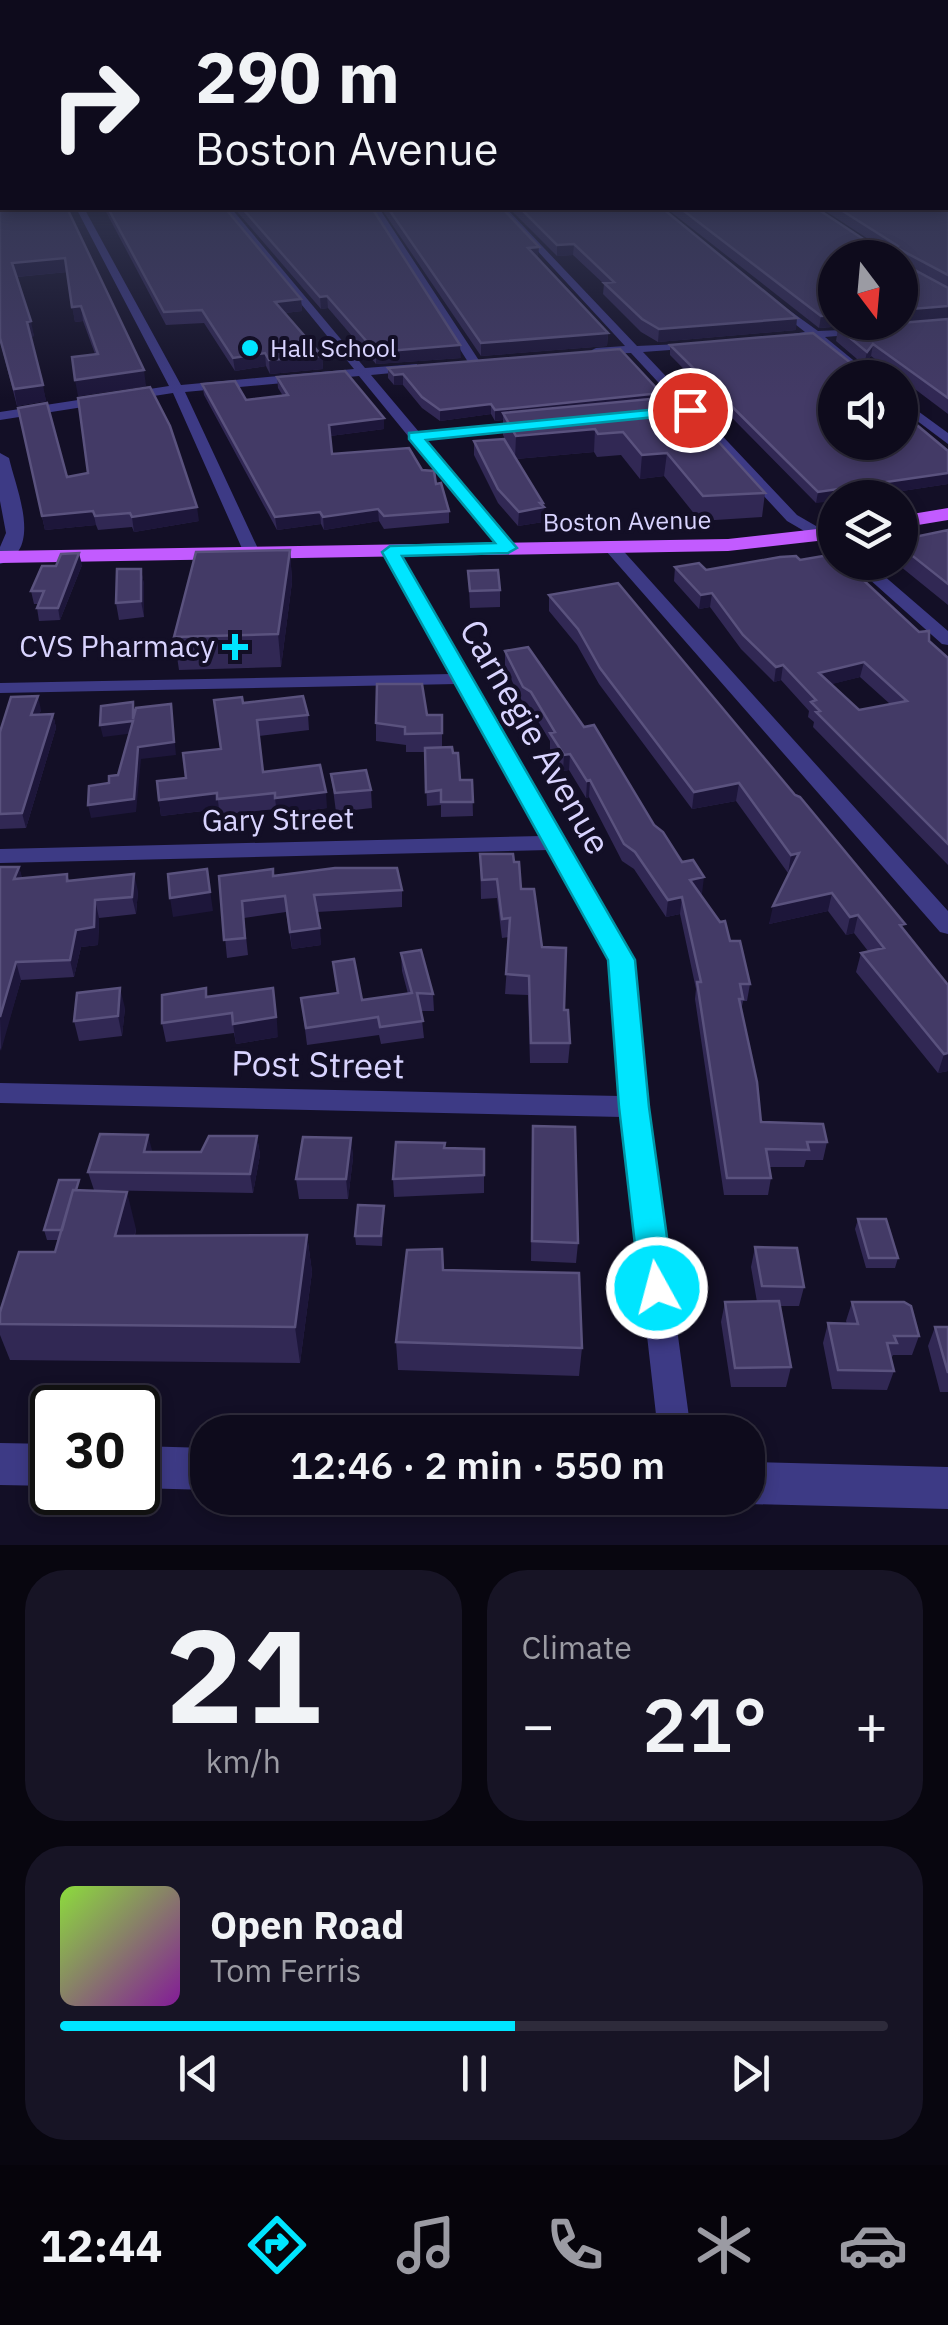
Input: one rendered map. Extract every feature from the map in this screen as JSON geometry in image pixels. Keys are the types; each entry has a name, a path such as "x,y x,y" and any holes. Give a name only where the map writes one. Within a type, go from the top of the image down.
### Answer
{"main road":[{"path":"918,519 948,514"},
{"name":"Boston Avenue","path":"0,557 612,548 818,539"}],"street":[{"path":"105,254 177,389 252,553"},
{"path":"264,254 508,548"},
{"path":"405,254 474,362"},
{"path":"544,254 792,518 818,532"},
{"path":"757,289 845,360"},
{"path":"778,338 818,335"},
{"path":"573,354 705,344"},
{"path":"455,364 494,360"},
{"path":"0,416 177,389 436,365"},
{"path":"670,412 690,410"},
{"path":"918,416 948,440"},
{"path":"414,436 552,423"},
{"path":"0,458 16,534 14,544 0,557"},
{"path":"612,548 948,926"},
{"name":"Carnegie Avenue","path":"390,552 622,960 634,1107 673,1415"},
{"path":"879,580 948,640"},
{"path":"0,688 460,679"},
{"name":"Gary Street","path":"0,856 556,844"},
{"name":"Post Street","path":"0,1094 634,1107"},
{"path":"0,1464 30,1465"},
{"path":"160,1468 190,1468"},
{"path":"765,1483 948,1488"}],"building":[{"path":"0,254 89,254 144,370 75,380 72,357 98,354 81,306 72,307 65,258 12,263 31,321 27,322 43,385 14,389 0,338"},
{"path":"133,254 264,254 301,299 275,302 322,356 269,360 265,353 233,358 202,310 164,312"},
{"path":"282,254 402,254 460,345 376,352 327,296 320,297"},
{"path":"420,254 534,254 608,333 481,343"},
{"path":"585,254 719,254 797,318 659,329 642,319 604,283 614,282"},
{"path":"740,254 818,254 818,314"},
{"path":"918,254 948,254 948,275 918,259"},
{"path":"918,272 948,288 948,306 918,308"},
{"path":"948,319 948,398 918,376 918,360 895,360 873,344 867,352 852,340 918,340 918,321"},
{"path":"813,333 847,360 818,360 818,460 918,460 918,426 948,451 948,473 900,480 818,480 818,492 670,345"},
{"path":"620,349 661,393 495,410 491,404 440,410 422,397 403,374 394,375 388,368"},
{"path":"345,371 384,418 329,425 332,454 409,448 422,470 434,471 449,511 384,516 378,509 323,517 320,512 275,517 202,384 235,381 246,400 288,395 277,377"},
{"path":"150,387 170,426 197,507 132,517 130,513 95,516 93,511 42,516 18,408 47,403 67,477 88,473 78,398"},
{"path":"671,397 699,429 706,428 765,493 703,496 667,453 642,455 623,432 598,434 595,429 516,436 503,413"},
{"path":"504,439 544,507 519,512 498,489 474,441"},
{"path":"948,530 948,584 918,560 918,536"},
{"path":"290,550 278,634 174,637 196,552"},
{"path":"79,553 58,608 37,608 44,591 31,591 42,566 56,566 61,554"},
{"path":"796,556 800,560 818,557 818,580 863,580 919,632 929,631 929,641 948,658 948,844 816,712 820,711 811,702 816,700 783,665 776,667 743,635 712,593 701,595 675,567 699,563 706,570","holes":["864,662 907,701 859,710 819,673"]},
{"path":"117,569 141,569 141,601 116,603"},
{"path":"498,570 500,590 470,591 468,571"},
{"path":"618,583 905,924 900,925 948,985 948,1053 944,1054 861,953 884,948 858,915 850,917 832,893 773,906 799,853 791,855 739,783 694,792 600,668 578,629 549,595"},
{"path":"528,647 584,727 594,725 654,825 682,862 693,860 704,877 690,880 720,922 725,921 730,941 740,941 750,984 740,984 743,999 739,999 757,1082 761,1122 823,1124 827,1142 807,1142 809,1150 766,1149 771,1178 727,1178 697,982 701,982 682,897 668,900 635,852 624,844 590,780 570,754 564,755 550,733 555,732 531,692 523,687 505,651"},
{"path":"377,684 422,684 427,715 442,715 442,733 405,734 405,727 376,723"},
{"path":"38,696 31,715 53,714 22,813 0,814 0,732 11,697"},
{"path":"303,696 308,715 257,720 263,772 320,765 326,792 217,799 217,793 159,800 157,781 186,778 183,753 221,749 214,700 242,697 243,703"},
{"path":"133,702 133,719 136,708 171,704 174,742 138,747 134,799 88,805 89,786 109,783 109,776 118,775 133,721 100,725 101,706"},
{"path":"452,747 453,753 458,753 460,780 472,780 473,802 441,802 441,790 426,792 425,748"},
{"path":"366,770 371,790 335,793 331,774"},
{"path":"480,854 513,854 514,862 519,862 521,889 534,889 542,947 566,948 564,1010 568,1010 570,1043 531,1043 529,976 506,974 510,918 502,919 497,879 482,880"},
{"path":"0,867 19,867 14,879 67,874 67,881 134,874 132,897 95,900 94,927 76,930 70,960 16,962 0,1017"},
{"path":"335,868 397,868 402,890 314,895 320,928 290,932 285,896 242,901 245,938 224,940 219,876 273,869 273,876"},
{"path":"207,869 210,892 170,898 168,874"},
{"path":"421,950 433,994 417,993 423,1021 380,1027 378,1017 306,1028 301,998 338,993 333,962 354,959 362,1000 412,993 401,953"},
{"path":"120,988 118,1016 74,1021 77,993"},
{"path":"206,988 206,997 273,988 276,1017 233,1024 232,1013 162,1023 162,995"},
{"path":"533,1126 575,1127 578,1243 532,1241"},
{"path":"100,1134 148,1135 144,1152 201,1152 209,1136 257,1136 250,1174 88,1172"},
{"path":"303,1137 351,1138 346,1179 296,1179"},
{"path":"396,1142 484,1149 484,1175 393,1179"},
{"path":"59,1180 79,1180 62,1230 44,1230"},
{"path":"73,1190 127,1192 115,1236 307,1235 295,1327 0,1324 0,1312 19,1252 55,1252"},
{"path":"358,1205 384,1206 381,1236 355,1236"},
{"path":"858,1219 886,1219 898,1258 869,1258"},
{"path":"755,1247 797,1248 804,1287 762,1286"},
{"path":"442,1249 443,1270 579,1273 582,1348 396,1342 407,1250"},
{"path":"779,1301 791,1367 735,1368 725,1302"},
{"path":"852,1302 904,1302 911,1306 919,1336 894,1336 897,1343 887,1343 894,1371 838,1370 828,1323 858,1324"},
{"path":"935,1327 948,1327 948,1373"}],"place":[{"name":"Hall School","path":"250,348"},
{"name":"CVS Pharmacy","path":"235,647"}],"route":[{"path":"657,1288 634,1107 622,960 390,552 508,548 414,436 690,410"}]}
